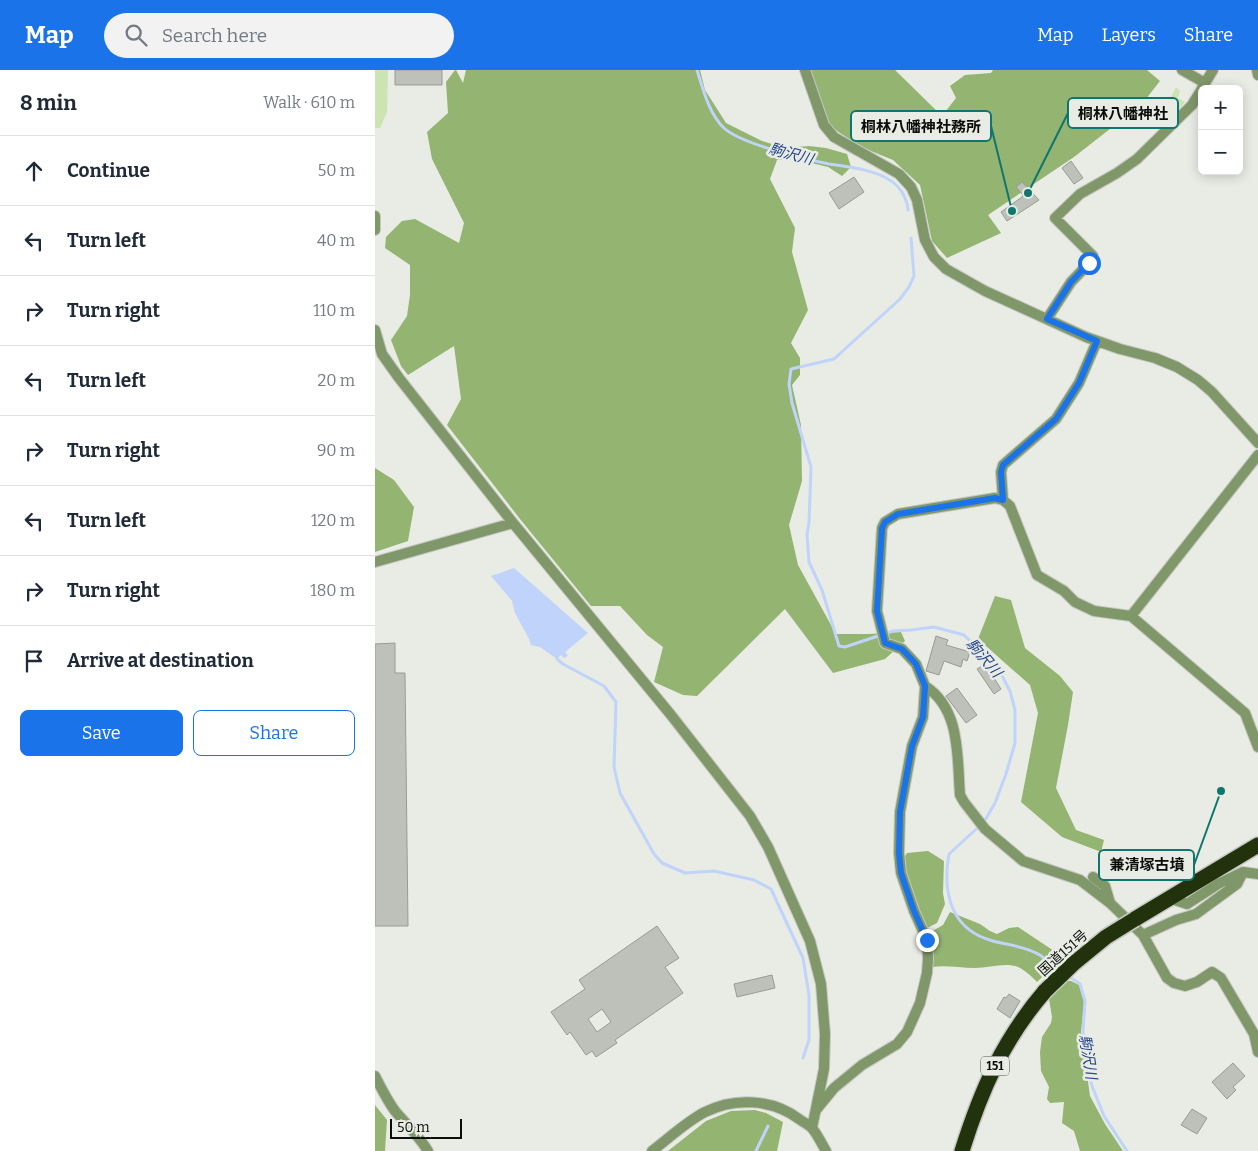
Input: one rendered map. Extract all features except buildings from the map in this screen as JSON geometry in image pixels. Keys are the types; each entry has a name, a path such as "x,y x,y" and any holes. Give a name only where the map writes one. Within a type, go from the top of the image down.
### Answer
{"highway":[{"name":"国道151号","path":"961,1151 982,1092 1005,1045 1029,1009 1045,991 1106,936 1258,845"}],"street":[{"path":"805,70 824,125 834,137 899,174 911,187 917,200 925,240 935,257 946,269 985,290 1097,341 1171,364 1198,380 1212,392 1258,443"},
{"path":"1182,70 1201,85"},
{"path":"1204,85 1213,70"},
{"path":"1257,70 1258,76"},
{"path":"1047,319 1071,282 1093,259 1093,256 1055,218 1080,194 1137,159 1191,105 1198,94"},
{"path":"375,216 375,230"},
{"path":"375,330 382,354 513,523 671,715 750,816 769,847 810,940 821,984 825,1034 824,1069 812,1128"},
{"path":"1003,500 1001,472 1003,465 1056,419 1079,383 1097,341"},
{"path":"1131,616 1258,455"},
{"path":"816,1110 834,1088 862,1065 897,1044 907,1032 920,1003 929,958 927,940 914,911 901,873 899,822 912,746 923,717 925,686 916,664 902,649 884,641 877,611 882,528 885,522 898,514 995,498 1003,500 1010,506 1037,575 1064,591 1075,602 1094,611 1131,616 1245,714 1258,747"},
{"path":"375,562 513,523"},
{"path":"925,686 937,693 948,712 956,736 961,795 964,802 982,825 1023,861 1080,880 1110,903 1143,935 1167,978 1174,983 1185,986 1197,982 1212,972 1221,978 1254,1034 1258,1052"},
{"path":"1143,935 1176,920 1196,914 1237,884 1243,872"},
{"path":"1169,898 1187,904 1218,884 1243,872 1258,874"},
{"path":"1093,877 1105,886 1110,903"},
{"path":"375,1076 384,1095 395,1111 420,1138 428,1151"},
{"path":"652,1151 703,1113 729,1103 742,1102 759,1102 794,1115 812,1128 826,1151"}],"green space":[{"path":"375,70 388,70 387,112 380,128 375,128"},
{"path":"455,70 463,83 466,70 700,70 705,90 726,123 762,141 785,148 809,146 826,148 847,154 851,167 842,176 828,167 795,159 777,160 770,179 795,228 792,252 808,310 791,343 800,358 800,375 792,385 801,425 802,481 789,525 798,565 836,634 901,632 905,641 885,659 833,673 785,609 697,696 683,695 654,682 663,647 647,635 620,606 591,606 447,425 461,399 454,346 408,375 401,366 391,340 407,316 410,295 410,265 385,248 386,237 402,221 415,219 459,243 464,223 432,159 427,132 448,113 446,82"},
{"path":"809,70 895,70 942,116 956,98 950,86 965,75 991,73 993,70 1147,70 1160,81 1142,104 1074,157 988,215 1001,233 947,258 932,241 920,185 893,160 861,147 828,125"},
{"path":"1176,87 1180,91 1178,98 1185,102 1168,122 1164,117 1177,105 1171,97"},
{"path":"375,468 394,480 414,507 408,541 375,552"},
{"path":"995,596 1011,600 1025,648 1060,676 1073,692 1056,788 1076,830 1104,840 1101,852 1062,837 1021,802 1038,713 1030,685 978,639"},
{"path":"928,851 944,861 943,893 945,904 937,923 927,928 907,888 903,859 907,853"},
{"path":"950,912 980,924 997,934 1009,928 1018,927 1063,957 1037,982 1023,970 1013,966 1002,965 975,968 932,967 929,933 943,925"},
{"path":"1066,981 1079,985 1084,1002 1081,1032 1090,1096 1105,1124 1123,1151 1080,1151 1074,1131 1062,1123 1064,1102 1050,1103 1047,1099 1049,1087 1041,1071 1040,1052 1042,1037 1051,1023 1049,999"},
{"path":"375,1105 387,1120 385,1151 375,1151"},
{"path":"755,1110 766,1113 783,1122 777,1151 668,1151 706,1121 731,1111"}],"water":[{"path":"514,568 588,633 565,652 568,656 564,658 561,655 557,659 540,647 531,645 515,613 512,601 491,576"}],"waterway":[{"name":"駒沢川","path":"697,70 714,116 732,134 744,140 790,155 859,169 881,176 899,188 904,196 908,210"},
{"name":"駒沢川","path":"911,238 914,276 900,299 834,359 791,369 789,384 792,403 811,467 807,534 809,562 822,590 839,646 845,647 893,631 934,627 964,635 988,658 1001,674 1010,691 1015,710 1015,743 995,803 984,822 949,854 947,868 949,896 959,919 967,928 979,936 993,941 1032,951 1059,970"},
{"path":"557,659 604,686 616,702 614,767 620,793 654,854 662,863 685,873 714,871 754,880 771,889 803,958 809,995 809,1040 803,1058"},
{"name":"駒沢川","path":"1068,976 1080,984 1085,1001 1083,1031 1087,1065 1092,1086 1104,1116 1127,1151"},
{"path":"756,1151 768,1126"}],"place":[{"name":"桐林八幡神社","path":"1028,193"},
{"name":"桐林八幡神社務所","path":"1012,211"},
{"name":"兼清塚古墳","path":"1221,791"}],"route":[{"path":"927,940 914,911 901,873 899,853 900,812 912,746 923,717 925,686 916,664 902,649 885,643 877,611 882,528 885,522 898,514 995,498 1003,500 1001,472 1003,465 1056,419 1079,383 1097,341 1047,319 1071,282 1089,263"}]}
